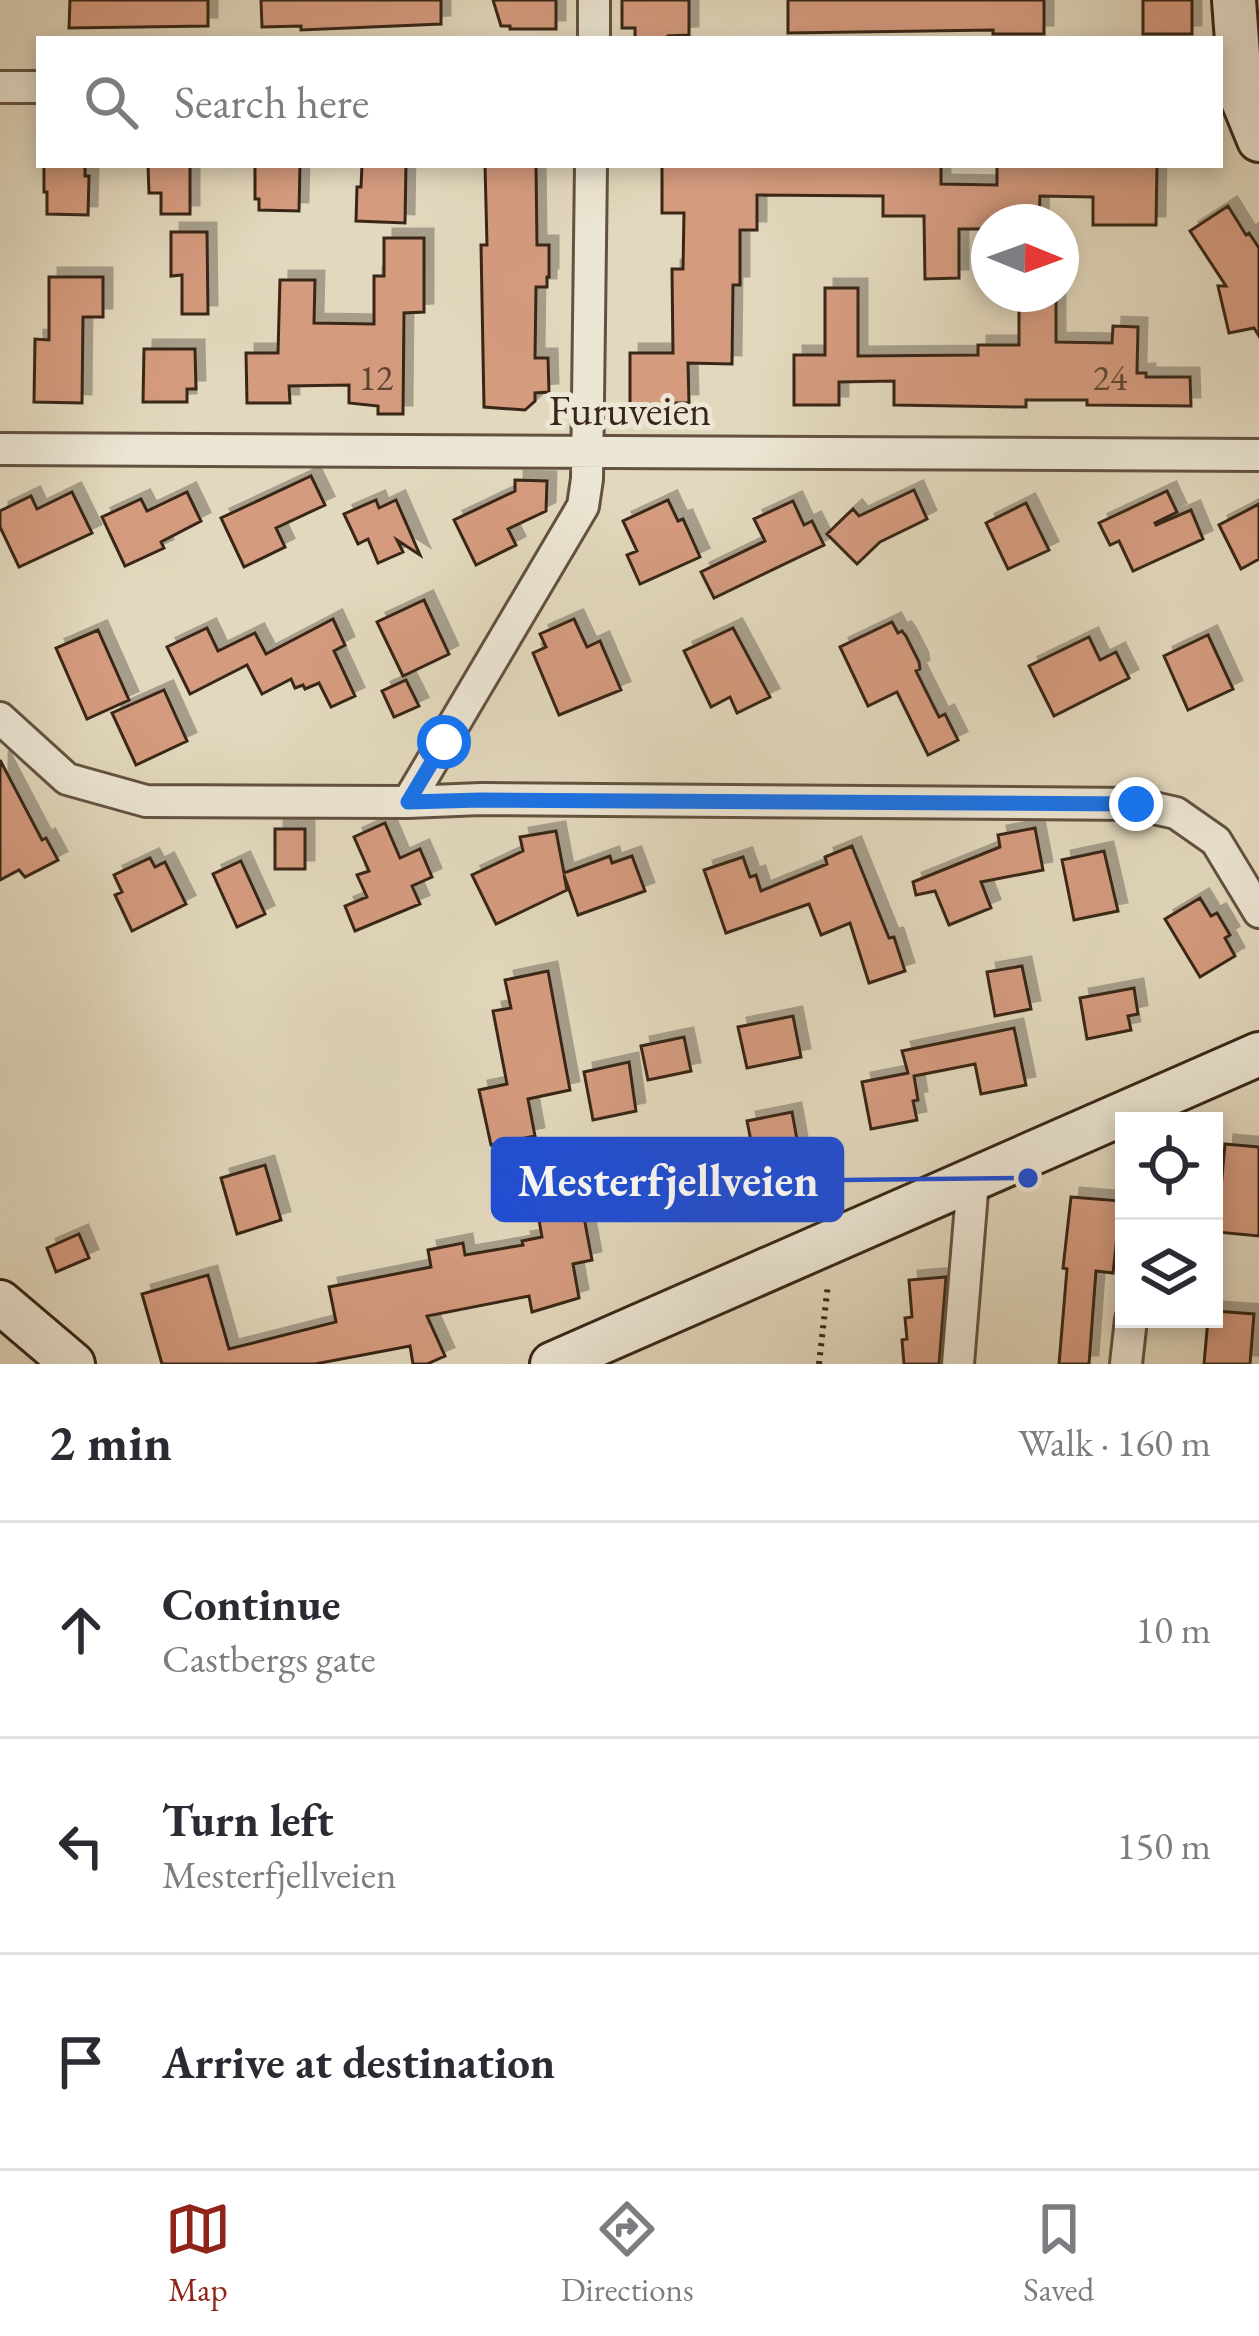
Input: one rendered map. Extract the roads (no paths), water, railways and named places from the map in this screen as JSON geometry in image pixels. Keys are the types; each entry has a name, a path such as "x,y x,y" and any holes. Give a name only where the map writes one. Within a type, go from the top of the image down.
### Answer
{"main road":[{"path":"1234,0 1231,96 1259,140"},
{"path":"552,1364 973,1180 1155,1110 1259,1054"},
{"path":"0,1303 73,1364"}],"street":[{"path":"593,0 593,36"},
{"path":"0,87 36,87"},
{"path":"408,802 583,506 591,168"},
{"name":"Furuveien","path":"0,449 1259,454"},
{"path":"0,718 67,779 146,801 1136,804 1176,813 1216,841 1259,912"},
{"path":"958,1364 973,1180"},
{"path":"1126,1364 1130,1328"}],"place":[{"name":"Mesterfjellveien","path":"1028,1178"}]}
